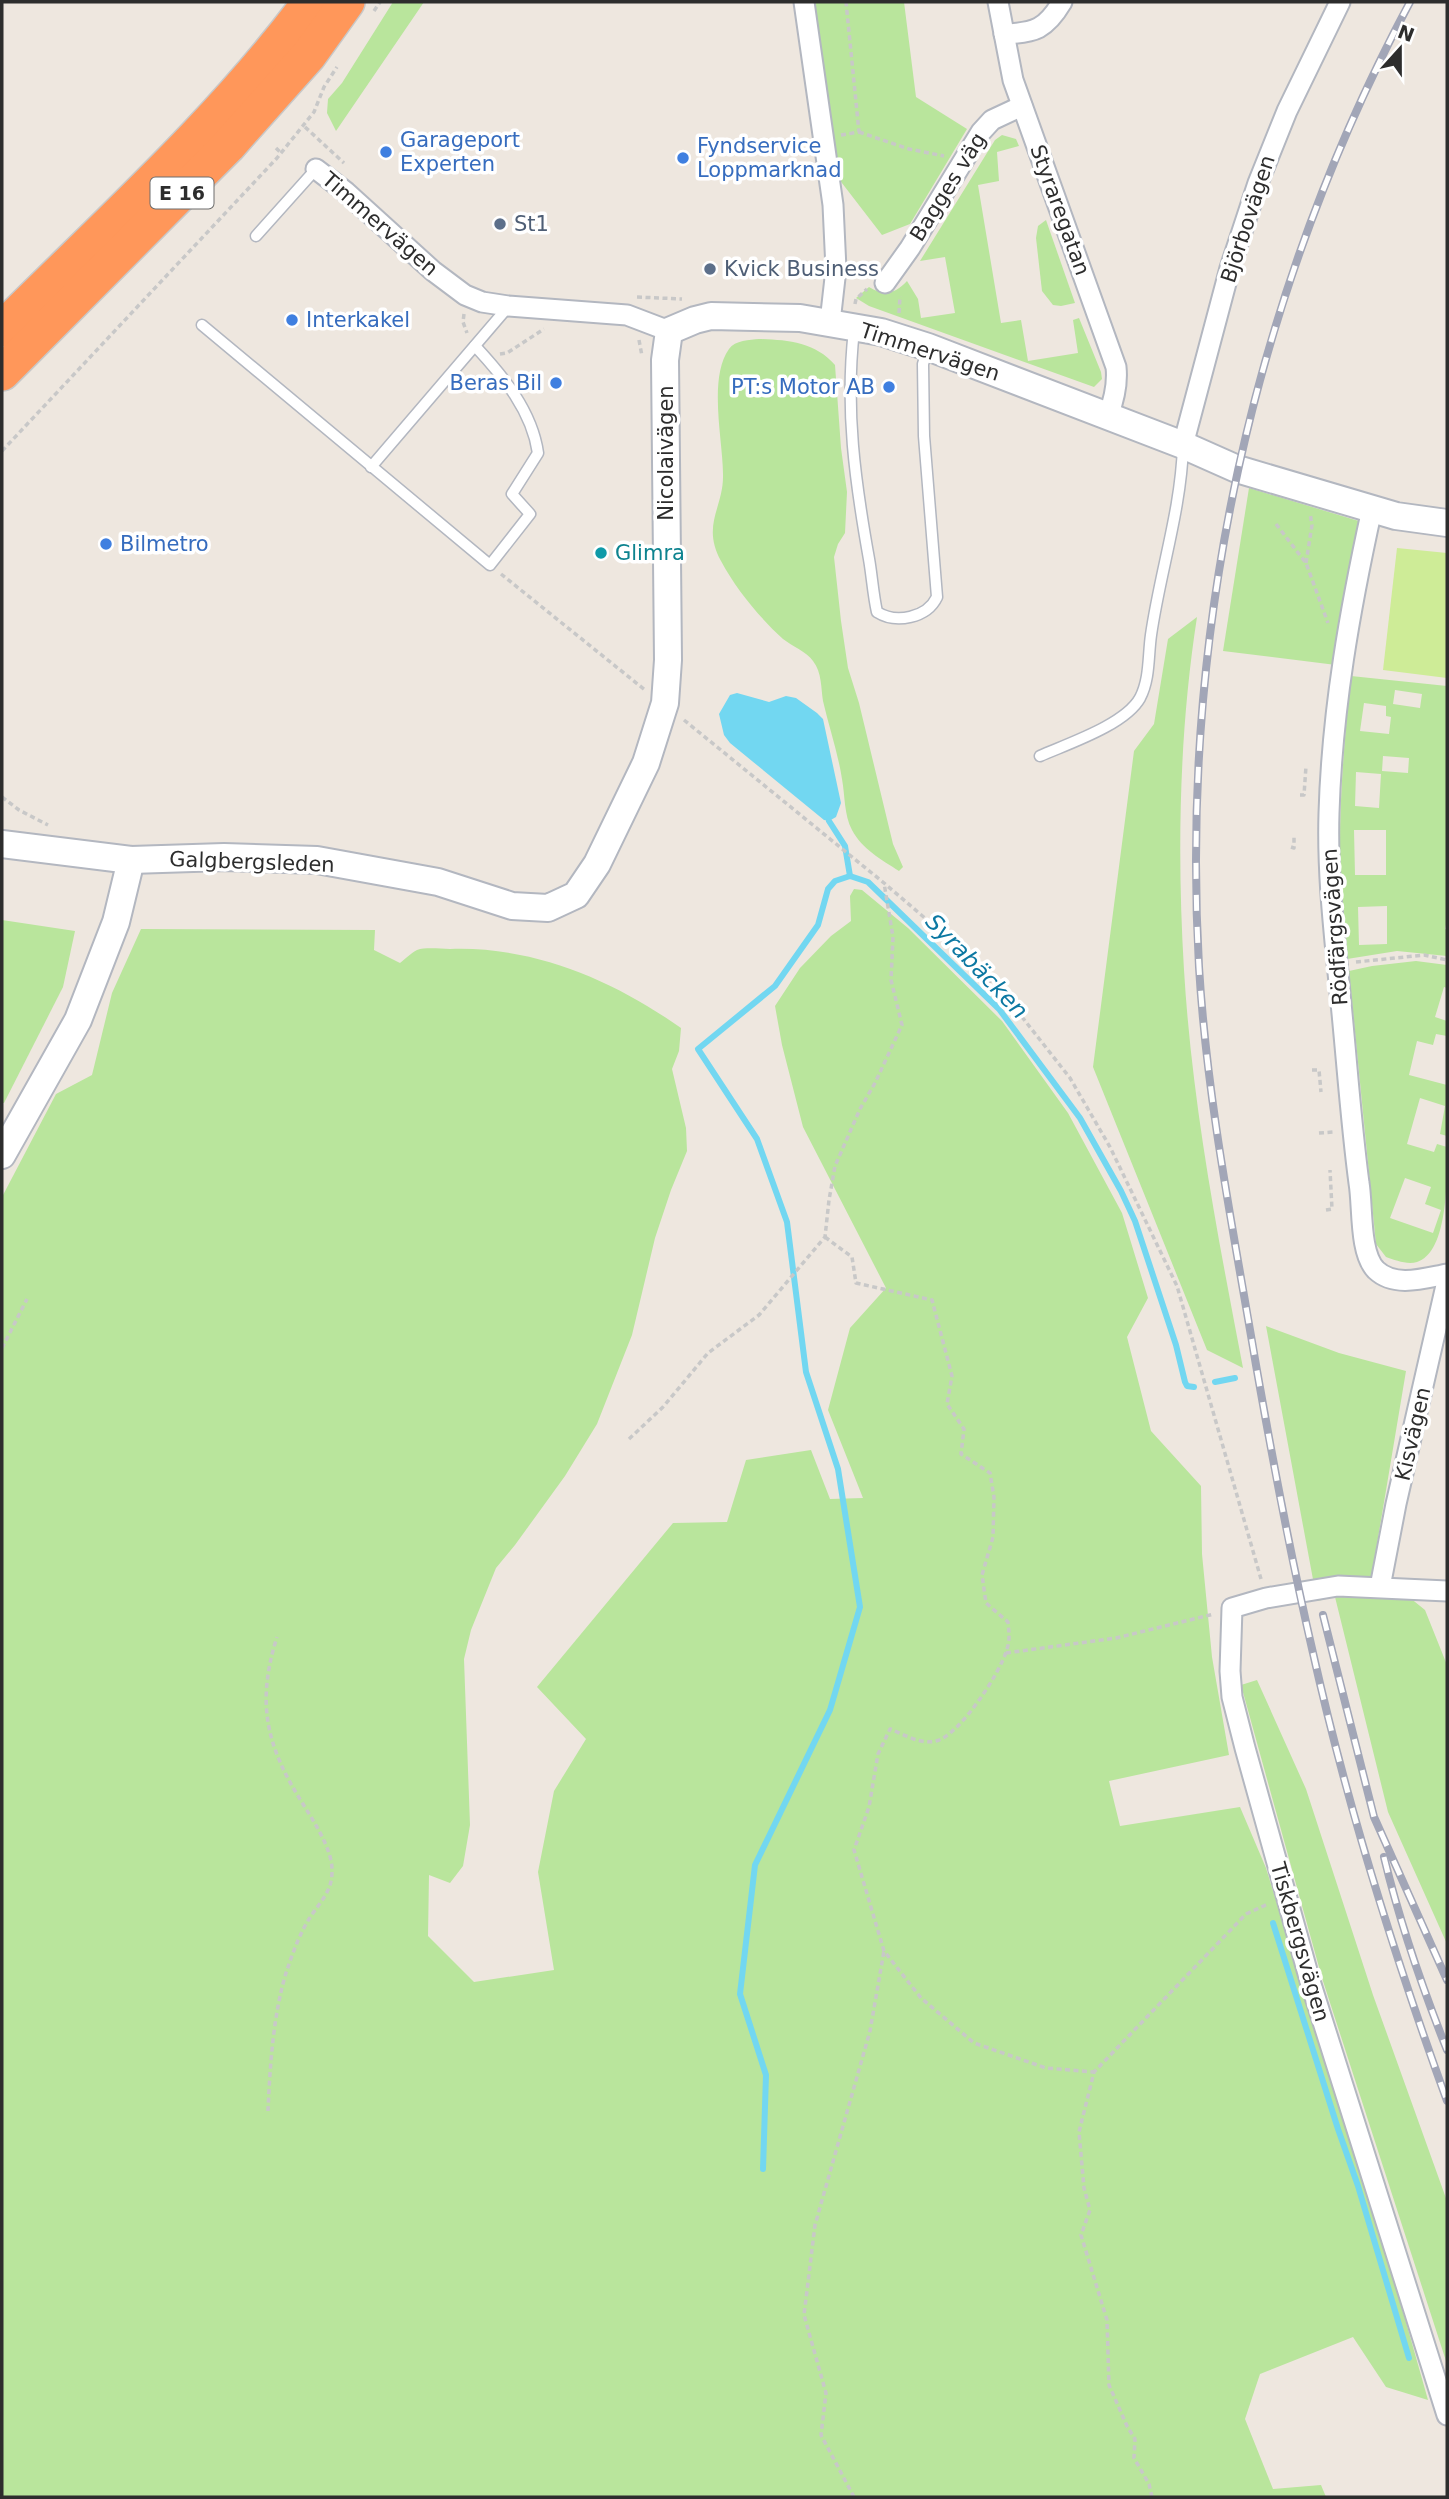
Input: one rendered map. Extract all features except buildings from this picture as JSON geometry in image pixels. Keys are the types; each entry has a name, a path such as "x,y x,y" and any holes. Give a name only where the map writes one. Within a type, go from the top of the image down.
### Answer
{"highway":[{"name":"E 16","path":"2,329 248,80 310,2"},
{"name":"E 16","path":"2,373 238,135 309,55 360,7"}],"street":[{"path":"804,2 833,205 842,324"},
{"name":"Styraregatan","path":"998,2 1013,80 1116,367 1114,399 1108,416"},
{"path":"1004,34 1025,33 1042,27 1062,2"},
{"name":"Björbovägen","path":"1183,445 1230,268 1258,183 1287,111 1340,2"},
{"name":"Bagges väg","path":"885,283 910,248 981,132 992,120 1022,106"},
{"name":"Timmervägen","path":"316,169 346,192 449,285 482,302 627,315 669,331 712,316 778,317 842,324 881,332 928,347 1108,416 1237,469 1396,516 1447,523"},
{"name":"Nicolaivägen","path":"578,892 597,864 646,763 654,694 668,660 665,360 669,331"},
{"name":"Rödfärgsvägen","path":"1372,509 1352,597 1329,814 1329,881 1356,1163 1368,1257 1374,1268 1395,1280 1447,1274"},
{"name":"Galgbergsleden","path":"2,844 131,860 224,857 317,860 438,882 512,906 548,908 578,892"},
{"path":"2,1155 78,1020 116,922 131,860"},
{"name":"Kisvägen","path":"1380,1587 1396,1504 1440,1353 1447,1281"},
{"path":"1232,1608 1266,1598 1338,1586 1447,1591"},
{"name":"Tiskbergsvägen","path":"1232,1608 1232,1697 1353,2120 1447,2415"}],"lane":[{"path":"256,236 316,169"},
{"path":"371,467 508,306"},
{"path":"842,324 849,373 856,486 877,611 886,617 902,619 922,613 933,606 937,597 924,436 923,364 928,347"},
{"path":"202,325 490,565 530,514 512,494 538,453 535,432 503,375 475,345"},
{"path":"1040,757 1114,722 1140,698 1148,672 1151,635 1182,476 1183,445"}],"path":[{"path":"360,7 380,2"},
{"path":"846,2 859,132"},
{"path":"2,451 304,127 338,66"},
{"path":"304,127 353,172"},
{"path":"823,138 859,132 909,149 962,162"},
{"path":"276,148 281,153"},
{"path":"624,296 691,300"},
{"path":"475,345 492,356 507,353 546,328"},
{"path":"639,336 638,346 645,366"},
{"path":"1306,489 1312,525 1306,562"},
{"path":"1276,524 1306,562 1338,649 1344,656"},
{"path":"490,565 654,694 947,937 1011,1003 1070,1078 1110,1147 1177,1286 1266,1598"},
{"path":"1300,795 1304,795 1306,766"},
{"path":"1291,848 1294,848 1294,837"},
{"path":"629,1439 663,1408 708,1353 759,1315 825,1237 835,1166 902,1025 891,979 893,937 884,883"},
{"path":"1337,965 1424,955 1447,960"},
{"path":"1312,1070 1320,1070 1321,1092"},
{"path":"1326,1210 1332,1209 1330,1170"},
{"path":"825,1237 852,1257 856,1283 932,1300 953,1376 947,1404 964,1429 961,1454 990,1473 994,1497 993,1537 982,1575 986,1603 1009,1622 1006,1653 976,1704 948,1737 933,1743 915,1739 890,1728 878,1754 869,1807 855,1850 884,1951 921,1998 974,2043 1046,2068 1094,2071"},
{"path":"2,1348 27,1299"},
{"path":"1006,1653 1116,1638 1232,1608"},
{"path":"268,2111 272,2043 285,1975 299,1936 328,1895 333,1871 324,1841 290,1784 273,1748 264,1700 268,1665 277,1637"},
{"path":"1152,2497 1149,2484 1134,2458 1135,2439 1109,2385 1107,2320 1081,2235 1090,2210 1084,2188 1079,2132 1094,2071 1246,1914 1287,1896"},
{"path":"854,2497 821,2435 826,2393 803,2315 815,2225 870,2031 884,1951"}],"green space":[{"path":"393,2 424,2 336,131 327,113 328,99 342,83"},
{"path":"811,2 904,2 916,97 967,129 910,224 882,235 835,174"},
{"path":"1002,135 1016,139 1019,146 997,152 999,181 978,185 1001,323 1021,320 1028,361 1078,353 1073,320 1079,318 1101,372 1102,379 1094,387 869,306 856,298 869,287 880,292 889,292 898,289 907,281 918,299 921,318 955,313 945,257 920,261 995,140"},
{"path":"1046,220 1075,303 1053,305 1042,291 1036,238 1038,226"},
{"path":"759,339 810,347 835,365 847,492 845,533 834,557 841,621 848,668 893,844 903,867 899,871 867,848 856,837 849,824 840,769 816,665 807,655 783,639 757,612 734,582 715,548 713,526 723,474 718,410 719,376 723,361 732,346"},
{"path":"1249,488 1362,522 1336,665 1223,651"},
{"path":"1397,548 1447,553 1447,678 1383,670"},
{"path":"1197,617 1186,705 1181,793 1184,970 1200,1120 1215,1220 1243,1368 1207,1350 1093,1067 1134,751 1154,724 1168,639"},
{"path":"1351,676 1447,686 1447,956 1397,951 1347,959 1341,888 1340,818","holes":["1395,690 1422,694 1420,708 1393,704","1364,703 1386,706 1386,716 1391,717 1389,734 1360,731","1383,756 1409,758 1408,773 1382,771","1356,772 1381,774 1379,808 1355,806","1354,830 1386,830 1386,875 1355,875","1387,906 1387,944 1359,945 1358,907"]},
{"path":"854,889 862,890 908,928 1002,1021 1068,1113 1122,1213 1148,1298 1127,1337 1151,1431 1201,1486 1202,1554 1212,1657 1229,1755 1109,1781 1120,1826 1240,1807 1266,1868 1428,2400 1386,2387 1353,2337 1260,2374 1245,2419 1273,2489 1321,2485 1326,2497 2,2497 2,1197 56,1094 92,1075 112,993 141,929 375,930 374,950 400,963 415,951 425,949 512,953 572,969 600,981 681,1028 679,1051 672,1069 686,1128 687,1151 655,1238 632,1335 597,1424 565,1476 496,1568 471,1630 464,1659 470,1825 463,1866 450,1883 429,1875 428,1936 474,1982 554,1970 538,1872 554,1791 586,1739 537,1687 673,1523 727,1522 746,1460 811,1450 830,1499 863,1498 828,1410 850,1328 886,1288 803,1127 775,1006 800,968 831,936 851,921 850,896"},
{"path":"2,920 75,931 63,987 4,1103 2,1103"},
{"path":"1416,961 1447,965 1447,988 1444,987 1435,1017 1447,1021 1447,1036 1436,1034 1433,1045 1417,1041 1409,1075 1447,1085 1447,1136 1440,1134 1445,1106 1420,1098 1407,1144 1434,1152 1437,1144 1447,1147 1446,1193 1441,1229 1427,1255 1413,1263 1386,1257 1376,1244 1349,971","holes":["1405,1178 1431,1187 1425,1204 1441,1210 1433,1233 1390,1218"]},
{"path":"1266,1326 1339,1353 1406,1371 1373,1568 1425,1610 1447,1665 1447,1944 1388,1812 1335,1597 1317,1601"},
{"path":"1257,1680 1306,1789 1373,1995 1447,2201 1447,2364 1322,1978 1241,1685"}],"water":[{"path":"737,693 769,702 786,696 796,698 823,719 841,803 836,817 829,821 824,820 730,743 724,735 719,714 730,695"}],"waterway":[{"path":"829,821 845,846 850,876"},
{"name":"Syrabäcken","path":"763,2169 766,2075 740,1994 755,1865 830,1710 860,1607 838,1469 806,1372 787,1222 757,1139 698,1049 775,986 818,925 828,889 835,881 850,876 868,882 999,1009 1080,1118 1135,1221 1176,1345 1185,1382 1187,1386 1194,1387"},
{"path":"1215,1382 1235,1378"},
{"path":"1273,1923 1358,2186 1409,2358"}],"railway":[{"path":"1410,2 1355,115 1308,231 1269,349 1238,470 1216,592 1202,717 1196,841 1199,967 1208,1067 1230,1217 1290,1546 1326,1710 1356,1823 1408,1991 1447,2101"},
{"path":"1323,1615 1374,1817 1447,1980"},
{"path":"1384,1857 1412,1955 1447,2050"}],"place":[{"name":"Garageport Experten","path":"386,152"},
{"name":"Fyndservice Loppmarknad","path":"683,158"},
{"name":"St1","path":"500,224"},
{"name":"Kvick Business","path":"710,269"},
{"name":"Interkakel","path":"292,320"},
{"name":"Beras Bil","path":"556,383"},
{"name":"PT:s Motor AB","path":"889,387"},
{"name":"Bilmetro","path":"106,544"},
{"name":"Glimra","path":"601,553"}]}
